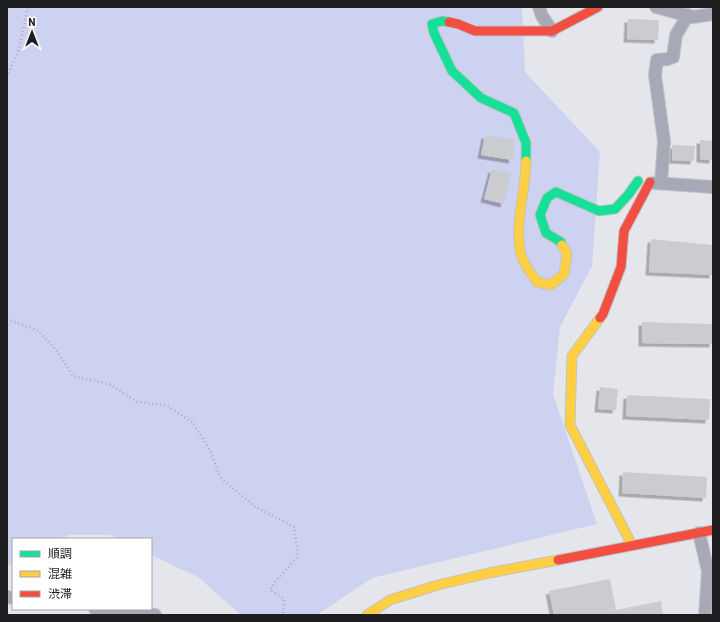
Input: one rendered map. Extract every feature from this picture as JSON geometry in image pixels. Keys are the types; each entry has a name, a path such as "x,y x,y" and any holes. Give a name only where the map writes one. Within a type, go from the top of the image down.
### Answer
{"street":[{"path":"539,7 542,16 552,32"},
{"path":"598,7 552,32 475,31 458,24 442,21 432,24 434,33 452,71 481,98 514,113 526,143 526,171 519,220 520,250 525,264 537,282 551,285 564,274 567,254 561,242 546,233 540,215 546,198 556,192 599,211 615,209 628,195 635,181 713,187"},
{"path":"656,7 693,17 713,14"},
{"path":"632,546 570,425 572,356 603,314 621,266 624,231 656,183 664,141 655,75 657,60 673,57 676,34 680,25 688,15"},
{"path":"367,615 390,600 438,585 489,573 713,530"},
{"path":"699,533 708,571 705,615"},
{"path":"105,610 155,615"}],"path":[{"path":"7,77 18,48 28,7"},
{"path":"7,319 38,331 58,352 73,376 109,384 137,402 166,405 192,422 210,450 220,477 254,506 294,527 298,556 270,590 284,599 283,615"}],"shaded area":[{"path":"7,7 522,7 525,72 600,152 592,266 560,327 553,394 597,524 372,578 317,615 241,615 198,577 152,555 152,538 116,538 110,535 69,535 63,538 12,538 12,564 7,566"}],"building":[{"path":"628,19 659,20 658,40 627,39"},
{"path":"485,135 515,140 512,160 481,155"},
{"path":"700,140 713,141 713,160 700,159"},
{"path":"672,145 695,146 694,161 672,160"},
{"path":"492,169 511,174 504,204 484,199"},
{"path":"651,239 713,245 713,275 649,272"},
{"path":"642,322 713,324 713,344 642,343"},
{"path":"600,387 618,389 616,410 598,409"},
{"path":"627,395 710,399 709,420 626,416"},
{"path":"623,472 707,477 706,498 622,493"},
{"path":"610,579 616,610 661,601 663,615 554,615 549,591"}],"traffic: fast":[{"path":"449,22 442,21 432,24 434,33 452,71 481,98 514,113 526,143 526,161"},
{"path":"562,245 561,242 546,233 540,215 547,198 556,192 599,211 615,209 638,181"}],"traffic: slow":[{"path":"526,161 519,239 523,259 537,282 551,285 564,274 567,254 562,245"},
{"path":"600,318 572,356 570,425 632,545"},
{"path":"367,615 390,600 438,585 489,573 558,560"}],"traffic: jam":[{"path":"449,22 475,31 552,31 598,7"},
{"path":"600,318 603,314 621,267 624,231 650,182"},
{"path":"558,560 713,530"}]}
